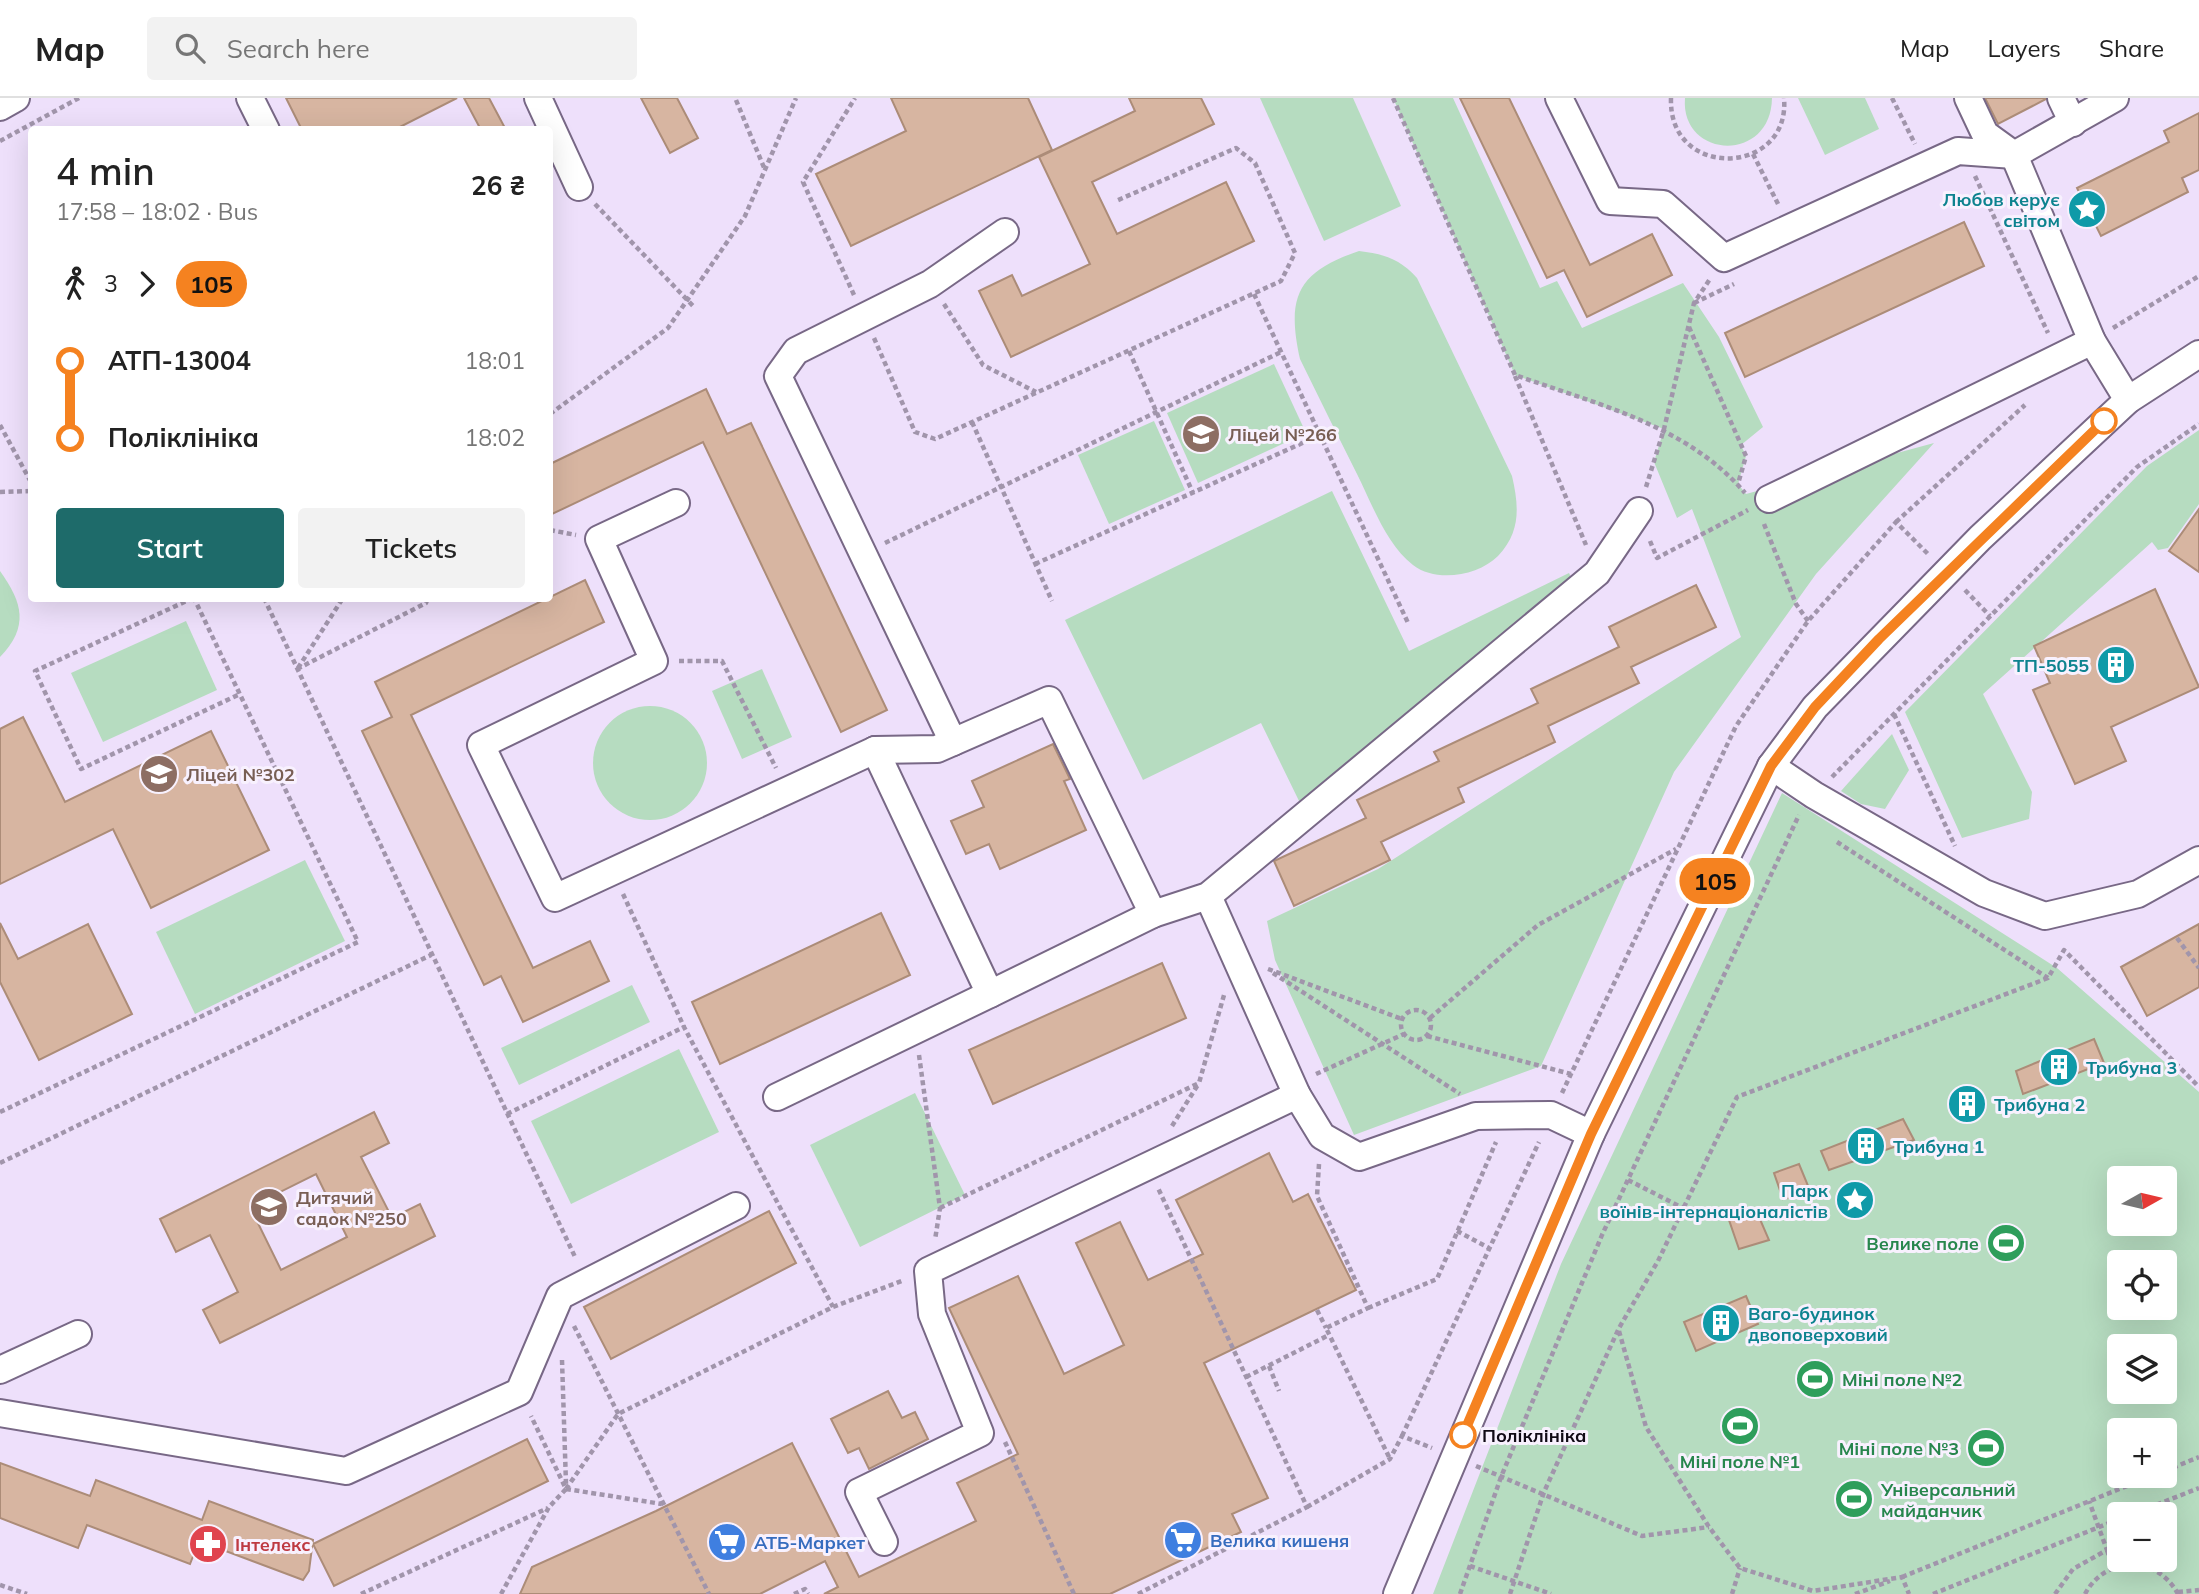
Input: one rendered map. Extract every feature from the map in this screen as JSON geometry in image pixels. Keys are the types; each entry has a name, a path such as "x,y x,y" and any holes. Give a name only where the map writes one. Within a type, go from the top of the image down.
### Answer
{"street":[{"path":"0,107 16,98"},
{"path":"250,98 264,126"},
{"path":"538,98 547,126"},
{"path":"1559,98 1610,201 1662,204 1724,258 1958,151 2014,155 2115,98"},
{"path":"1968,98 1985,134 2014,155 2092,341 2128,400"},
{"path":"2061,98 2073,123"},
{"path":"558,162 579,187"},
{"path":"953,742 778,376 796,351 930,284 1005,232"},
{"path":"1763,502 2092,341"},
{"path":"1397,1594 1591,1134 1771,766 1815,707 1879,639 2093,430 2128,400 2199,354"},
{"path":"676,503 599,539 654,661 481,745 555,898 875,750 937,749 1049,700 1153,914"},
{"path":"777,1097 1153,914 1208,896 1597,573 1639,511"},
{"path":"875,750 989,994"},
{"path":"1771,766 1814,795 1984,893 2045,916 2138,894 2199,860"},
{"path":"1208,896 1297,1095 1322,1136 1359,1157 1476,1116 1551,1115 1591,1134"},
{"path":"884,1542 859,1492 980,1433 932,1314 928,1271 1297,1095"},
{"path":"0,1413 346,1471 519,1392 560,1296 736,1206"},
{"path":"0,1370 78,1334"}],"path":[{"path":"0,141 79,98"},
{"path":"553,412 668,328 745,216 796,98"},
{"path":"855,98 803,182 915,432 935,439 1254,294 1281,281 1295,253 1255,163 1236,148 1116,201"},
{"path":"1393,98 1597,573"},
{"path":"1671,98 1676,126 1686,141 1700,153 1717,159 1735,159 1753,154 1769,143 1780,127 1784,98"},
{"path":"1892,98 1926,166"},
{"path":"736,100 765,170"},
{"path":"1753,154 1790,229"},
{"path":"1973,173 2059,357"},
{"path":"579,187 694,307"},
{"path":"1724,258 1694,303 1664,429 1639,511 1657,558 1763,502"},
{"path":"2092,341 2199,276"},
{"path":"1694,303 1745,279"},
{"path":"930,284 983,365 1036,393"},
{"path":"1254,294 1409,625"},
{"path":"1689,326 1746,456 1738,484"},
{"path":"1129,351 1193,493"},
{"path":"863,554 999,486 1282,352"},
{"path":"1514,375 1664,429 1725,469 1738,484 1763,502 1796,604 1808,621"},
{"path":"1896,522 2036,396"},
{"path":"972,422 1052,601"},
{"path":"1460,1594 1500,1477 1628,1180 1798,817 1814,795 2137,467 2199,424"},
{"path":"0,425 28,478"},
{"path":"1035,564 1320,435"},
{"path":"0,492 28,491"},
{"path":"184,602 35,671 81,769 240,694"},
{"path":"0,1112 358,942 195,602"},
{"path":"266,602 587,1281"},
{"path":"297,669 340,602"},
{"path":"297,669 426,602"},
{"path":"654,661 722,661 788,790"},
{"path":"1894,714 1957,851"},
{"path":"1798,817 1810,824"},
{"path":"1832,839 2048,978"},
{"path":"1430,1018 1538,925 1678,848"},
{"path":"612,872 684,1027 833,1307"},
{"path":"2177,938 2199,968"},
{"path":"1510,1594 1544,1492 1619,1328 1658,1261 1737,1097 2048,978 2064,950 2199,1087"},
{"path":"0,1163 431,955"},
{"path":"940,1208 1199,1083 1235,957 1402,1019"},
{"path":"1267,969 1272,981"},
{"path":"1267,969 1462,1095"},
{"path":"1316,1074 1404,1034 1418,1040 1427,1036 1432,1027 1430,1018 1423,1011 1413,1010 1402,1019"},
{"path":"1402,1019 1404,1034"},
{"path":"507,1114 684,1027"},
{"path":"501,1594 549,1507 566,1489 618,1414 833,1307 928,1271 940,1208 916,1030"},
{"path":"1427,1036 1571,1074"},
{"path":"1311,1062 1321,1083"},
{"path":"1325,1328 1437,1279 1507,1116"},
{"path":"1322,1136 1317,1196 1368,1308"},
{"path":"1147,1166 1307,1507"},
{"path":"1628,1180 1684,1208"},
{"path":"1457,1231 1489,1248"},
{"path":"560,1296 709,1594"},
{"path":"1317,1310 1390,1459"},
{"path":"1619,1328 1646,1427 1709,1527 1741,1568 1813,1591 1902,1577"},
{"path":"1246,1377 1329,1335"},
{"path":"561,1351 566,1489"},
{"path":"1269,1366 1279,1391"},
{"path":"519,1392 566,1489"},
{"path":"1001,1433 1074,1594"},
{"path":"1138,1594 1307,1507 1390,1459 1402,1436 1500,1477 1544,1492 1642,1536 1709,1527"},
{"path":"2177,1466 2199,1457"},
{"path":"1855,1594 2122,1488"},
{"path":"2163,1502 2199,1488"},
{"path":"566,1489 663,1504"},
{"path":"2054,1594 2073,1569 2106,1550 2089,1501"},
{"path":"361,1594 549,1507"},
{"path":"1933,1594 2107,1524"},
{"path":"1470,1566 1551,1594"},
{"path":"1732,1594 1741,1568"},
{"path":"2085,1594 2091,1583 2107,1572"},
{"path":"2160,1572 2169,1578 2178,1593 2199,1590"},
{"path":"1902,1577 1909,1594"},
{"path":"1514,1581 1516,1594"},
{"path":"0,1585 27,1594"},
{"path":"793,1594 805,1589 808,1594"}],"green space":[{"path":"1260,98 1353,98 1401,206 1324,241"},
{"path":"1393,98 1453,98 1540,288 1557,281 1582,328 1683,283 1719,337 1763,427 1741,445 1746,456 1738,484 1746,494 1934,443 1816,574 1674,772 1541,1066 1354,1135 1275,960 1267,921 1378,869 1741,637 1692,509 1677,518 1654,462 1664,429 1515,375"},
{"path":"1685,98 1772,98 1768,119 1757,134 1743,143 1726,146 1710,142 1696,133 1687,118"},
{"path":"1798,98 1865,98 1879,129 1825,155"},
{"path":"1359,251 1391,258 1417,278 1512,476 1517,508 1511,538 1498,556 1480,568 1457,575 1433,574 1422,571 1403,556 1380,523 1300,359 1295,318 1301,289 1322,268"},
{"path":"1274,364 1306,433 1198,483 1167,413"},
{"path":"1154,421 1185,490 1109,524 1078,455"},
{"path":"2199,430 2199,504 2168,548 2158,550 2152,542 1983,694 2032,792 2029,819 1962,838 1905,712 2147,466"},
{"path":"1332,491 1409,651 1569,573 1576,588 1300,803 1261,723 1143,780 1065,620"},
{"path":"0,571 14,594 20,615 15,635 0,657"},
{"path":"186,621 217,690 103,742 71,673"},
{"path":"762,669 792,737 742,759 712,691"},
{"path":"650,706 672,710 682,715 698,731 703,741 707,763 703,785 698,795 682,811 672,816 650,820 628,816 618,811 602,795 597,785 593,763 597,741 602,731 618,715 628,710"},
{"path":"1892,734 1909,770 1885,809 1861,804 1841,791"},
{"name":"Парк воїнів-інтернаціоналістів","path":"1782,793 2057,968 2199,1092 2199,1594 1433,1594 1561,1264"},
{"path":"305,860 345,941 195,1014 156,932"},
{"path":"632,985 650,1022 519,1085 501,1048"},
{"path":"679,1049 719,1132 571,1204 531,1121"},
{"path":"915,1093 965,1195 860,1247 810,1145"}],"building":[{"path":"286,98 457,98 402,126 300,126"},
{"path":"464,98 489,98 504,126 479,126"},
{"path":"641,98 677,98 698,138 670,153"},
{"path":"891,98 1028,98 1052,150 851,246 816,174 906,131"},
{"path":"1129,98 1201,98 1214,124 1092,182 1117,234 1226,182 1254,241 1011,357 979,291 1012,275 1022,296 1090,264 1039,157 1135,111"},
{"path":"1460,98 1509,98 1590,265 1652,234 1672,275 1587,317 1564,270 1547,278"},
{"path":"1985,98 2045,98 2046,99 1998,124"},
{"path":"2199,113 2199,170 2182,178 2188,192 2101,236 2077,188 2169,142 2164,131"},
{"path":"1964,222 1984,266 1745,377 1725,333"},
{"path":"706,389 727,434 751,423 887,710 841,732 703,442 553,514 553,463"},
{"path":"2199,509 2199,572 2169,551"},
{"path":"585,580 604,622 411,715 533,968 590,941 609,981 523,1022 501,976 484,985 362,731 392,717 375,682 540,602 553,602 553,596"},
{"path":"1696,585 1716,627 1631,667 1639,683 1548,726 1555,742 1458,788 1464,802 1381,842 1390,860 1294,906 1274,861 1366,818 1357,800 1439,761 1434,752 1538,703 1531,689 1619,647 1609,627"},
{"name":"ТП-5055","path":"2155,589 2199,687 2111,727 2126,761 2075,784 2033,690 2050,683 2034,646"},
{"path":"23,717 65,802 211,731 269,850 151,908 113,829 0,884 0,729"},
{"path":"1053,744 1070,779 1064,781 1086,830 1000,869 989,844 966,854 951,821 984,807 972,781"},
{"path":"881,913 910,975 720,1064 692,1002"},
{"path":"0,923 18,959 88,924 132,1014 39,1060 0,982"},
{"path":"2199,924 2199,987 2147,1016 2121,967"},
{"path":"1162,963 1186,1018 993,1104 969,1050"},
{"name":"Трибуна 3","path":"2094,1039 2104,1063 2023,1094 2016,1071"},
{"path":"374,1112 389,1143 361,1157 392,1218 420,1204 435,1236 220,1343 203,1310 238,1292 210,1235 176,1252 160,1219","holes":["316,1174 347,1237 281,1270 250,1207"]},
{"name":"Трибуна 1","path":"1903,1119 1914,1140 1829,1170 1821,1151"},
{"path":"1269,1153 1293,1202 1308,1194 1356,1290 1204,1363 1268,1498 1232,1514 1241,1532 1110,1594 824,1594 838,1587 825,1561 760,1594 520,1594 532,1567 656,1511 792,1443 859,1577 976,1521 957,1483 1018,1454 949,1308 1018,1276 1064,1374 1124,1345 1076,1243 1120,1222 1148,1280 1203,1254 1176,1200"},
{"path":"1799,1164 1811,1193 1783,1199 1774,1173"},
{"path":"1756,1210 1769,1240 1739,1249 1729,1220"},
{"path":"769,1211 796,1263 611,1359 584,1307"},
{"name":"Ваго-будинок двоповерховий","path":"1746,1296 1758,1324 1696,1351 1684,1322"},
{"path":"888,1391 902,1418 915,1412 928,1439 869,1469 859,1448 848,1453 831,1419"},
{"path":"527,1439 548,1481 334,1586 313,1544"},
{"path":"0,1463 90,1496 96,1480 202,1520 209,1501 313,1540 309,1571 303,1580 199,1541 190,1564 87,1525 78,1548 0,1518"}],"bus line":[{"name":"105","path":"1463,1435 1591,1134 1771,766 1815,707 1879,639 1980,538 2104,421"}],"place":[{"name":"Любов керує світом","path":"2087,209"},
{"name":"Ліцей №266","path":"1201,434"},
{"name":"ТП-5055","path":"2116,665"},
{"name":"Ліцей №302","path":"159,774"},
{"name":"Трибуна 3","path":"2059,1067"},
{"name":"Трибуна 2","path":"1967,1104"},
{"name":"Трибуна 1","path":"1866,1146"},
{"name":"Парк воїнів-інтернаціоналістів","path":"1855,1200"},
{"name":"Дитячий садок №250","path":"269,1207"},
{"name":"Велике поле","path":"2006,1243"},
{"name":"Ваго-будинок двоповерховий","path":"1721,1323"},
{"name":"Міні поле №2","path":"1815,1379"},
{"name":"Міні поле №1","path":"1740,1426"},
{"name":"Поліклініка","path":"1463,1435"},
{"name":"Міні поле №3","path":"1986,1448"},
{"name":"Універсальний майданчик","path":"1854,1499"},
{"name":"Велика кишеня","path":"1183,1540"},
{"name":"АТБ-Маркет","path":"727,1542"},
{"name":"Інтелекс","path":"208,1544"}]}
